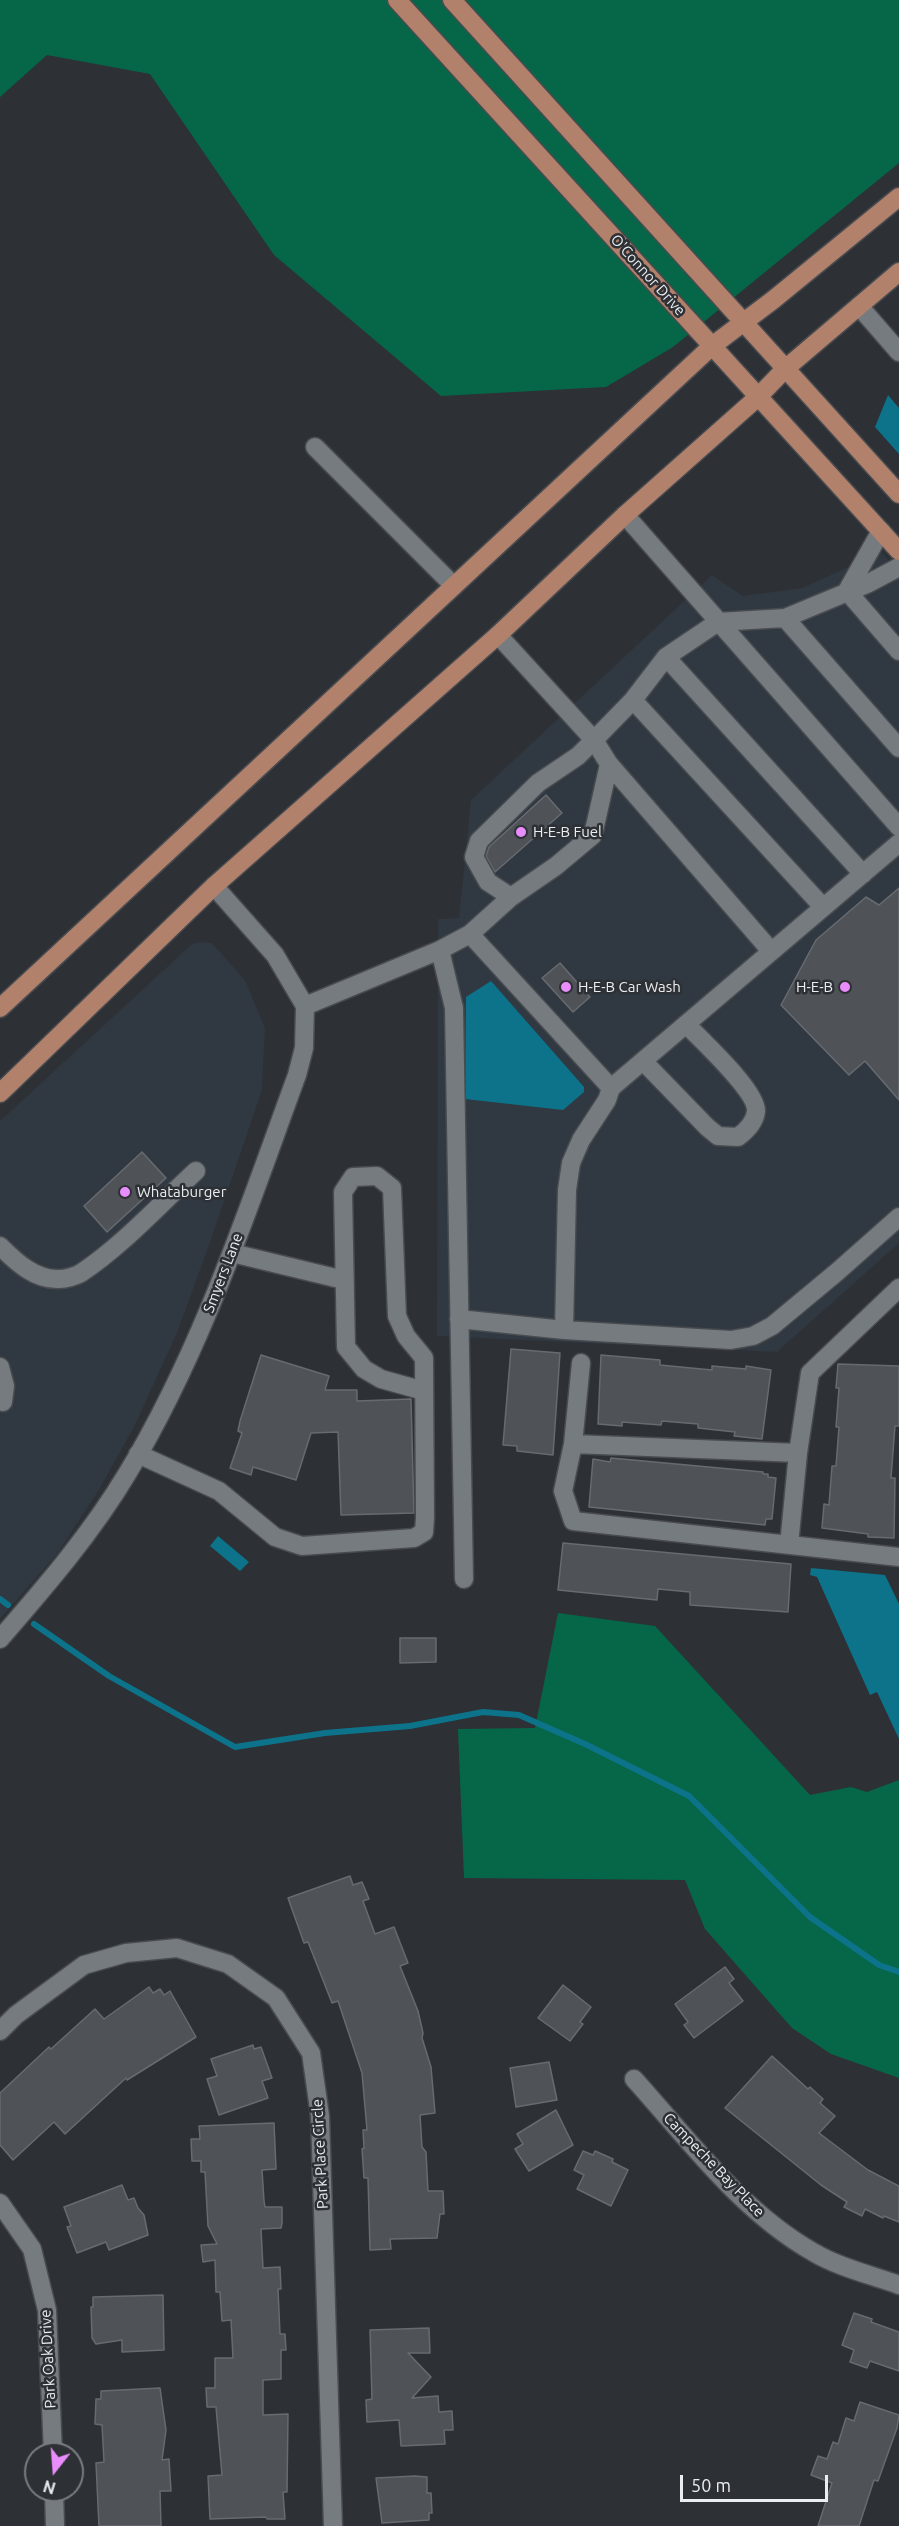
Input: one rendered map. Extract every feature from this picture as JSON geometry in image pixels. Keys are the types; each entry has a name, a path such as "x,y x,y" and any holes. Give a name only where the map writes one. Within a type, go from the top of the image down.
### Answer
{"main road":[{"name":"O'Connor Drive","path":"396,0 899,550"},
{"path":"452,0 899,494"},
{"path":"0,1008 712,346 773,300 899,197"},
{"path":"0,1093 214,886 498,635 625,515 758,397 785,369 899,272"}],"street":[{"path":"859,306 899,352"},
{"path":"315,447 454,586"},
{"path":"625,515 899,827"},
{"path":"847,591 856,571 875,545 881,531"},
{"path":"511,897 488,882 474,857 479,841 538,783 578,756 633,700 666,657 718,622 784,618 867,584 899,567"},
{"path":"847,591 899,651"},
{"path":"784,618 899,748"},
{"path":"498,635 594,740 609,764 771,951"},
{"path":"666,657 863,874"},
{"path":"633,700 823,907"},
{"path":"214,886 275,955 305,1006 440,950 470,934 511,897 556,866 593,835 609,764"},
{"path":"564,1330 567,1190 570,1163 581,1140 607,1100 610,1088 899,843"},
{"path":"470,934 610,1088"},
{"path":"440,950 454,1008 465,1579"},
{"name":"Smyers Lane","path":"0,1639 56,1574 99,1516 138,1454 179,1380 232,1253 297,1075 304,1048 305,1006"},
{"path":"643,1060 718,1137 738,1137 748,1130 754,1120 756,1110 750,1092 686,1024"},
{"path":"0,1246 18,1264 34,1273 58,1279 79,1274 115,1246 196,1171"},
{"path":"138,1454 219,1491 274,1537 302,1546 414,1538 424,1532 424,1391 424,1358 406,1336 397,1316 392,1188 377,1176 353,1177 344,1191 346,1347 364,1370 381,1379 424,1391"},
{"path":"459,1319 564,1330 731,1340 753,1336 772,1326 899,1217"},
{"path":"232,1253 344,1280"},
{"path":"789,1545 798,1453 810,1372 899,1288"},
{"path":"581,1363 573,1444 563,1491 573,1521 899,1557"},
{"path":"0,1367 5,1386 3,1402"},
{"path":"573,1444 798,1453"},
{"name":"Park Place Circle","path":"2,2024 84,1965 126,1953 177,1948 228,1964 276,1998 311,2053 320,2116 333,2526"},
{"name":"Campeche Bay Place","path":"634,2079 723,2178 769,2222 814,2253 899,2284"},
{"name":"Park Oak Drive","path":"0,2203 32,2250 47,2310 52,2442"},
{"path":"54,2502 55,2526"}],"shaded area":[{"path":"881,552 899,572 899,1243 777,1352 437,1336 438,919 459,918 471,800 712,575 743,596 802,588"},
{"path":"212,943 245,980 265,1028 262,1090 177,1333 134,1427 100,1488 58,1553 0,1619 0,1121 192,944"}],"green space":[{"path":"0,0 899,0 899,163 673,347 606,387 441,396 274,255 150,74 47,55 0,97"},
{"path":"558,1613 655,1626 810,1795 851,1787 867,1792 899,1780 899,2078 831,2054 792,2028 705,1929 685,1880 464,1878 458,1729 535,1728"}],"water":[{"path":"888,395 899,408 899,454 875,427"},
{"path":"491,981 584,1087 584,1092 563,1110 465,1099 466,997"},
{"path":"218,1536 249,1562 240,1571 210,1546"},
{"path":"811,1568 885,1575 899,1604 899,1739 877,1692 870,1695 817,1577 810,1575"}],"building":[{"name":"H-E-B Fuel","path":"546,795 562,813 495,872 486,856 489,847"},
{"name":"H-E-B","path":"899,888 899,1100 865,1061 849,1075 781,1005 816,940 866,897 879,905"},
{"name":"H-E-B Car Wash","path":"560,963 590,997 573,1012 542,978"},
{"name":"Whataburger","path":"142,1152 166,1178 107,1232 84,1206"},
{"path":"511,1349 560,1353 553,1455 517,1451 517,1446 503,1445"},
{"path":"261,1355 329,1376 325,1390 357,1390 357,1401 411,1399 414,1513 341,1515 338,1432 311,1433 296,1480 253,1467 251,1475 230,1468 242,1433 238,1431 240,1421"},
{"path":"601,1355 660,1360 660,1365 712,1370 712,1366 746,1369 746,1366 771,1370 762,1439 734,1436 735,1432 698,1428 698,1424 662,1421 661,1425 622,1422 622,1426 598,1424"},
{"path":"838,1364 899,1366 899,1426 895,1426 891,1478 895,1478 894,1538 868,1537 868,1534 822,1528 824,1504 829,1505 832,1466 836,1466 839,1427 836,1427"},
{"path":"611,1458 763,1472 763,1474 768,1474 768,1477 776,1478 772,1519 766,1519 765,1525 589,1507 593,1459 610,1462"},
{"path":"563,1543 791,1564 788,1612 690,1605 690,1592 658,1589 657,1600 558,1590"},
{"path":"400,1638 436,1638 436,1662 400,1663"},
{"path":"350,1876 353,1885 362,1882 369,1899 363,1901 375,1934 394,1927 408,1963 400,1966 418,2011 422,2038 431,2067 435,2113 420,2115 422,2147 426,2152 428,2191 443,2191 444,2214 440,2214 437,2238 390,2239 391,2249 370,2250 368,2178 364,2178 362,2149 364,2148 363,2130 367,2130 362,2073 338,2001 332,2003 308,1942 304,1943 288,1898"},
{"path":"725,1967 734,1979 729,1983 743,2001 694,2038 684,2025 688,2022 675,2004"},
{"path":"563,1985 591,2007 580,2022 583,2024 570,2041 538,2018"},
{"path":"149,1987 153,1993 160,1989 164,1995 170,1991 196,2037 127,2080 126,2078 65,2134 54,2122 13,2160 0,2145 0,2093 49,2047 51,2049 95,2009 104,2019"},
{"path":"253,2045 254,2049 261,2047 272,2078 262,2081 268,2098 219,2115 207,2079 217,2076 211,2059"},
{"path":"772,2056 808,2089 810,2087 823,2099 820,2103 835,2116 819,2133 868,2170 899,2186 899,2222 884,2216 883,2218 865,2209 862,2216 844,2207 847,2202 821,2185 725,2108"},
{"path":"549,2062 557,2100 516,2107 510,2068"},
{"path":"556,2110 573,2145 529,2171 515,2149 523,2144 517,2134"},
{"path":"274,2123 276,2169 262,2170 264,2201 265,2207 282,2207 282,2223 281,2228 261,2229 263,2268 280,2267 281,2289 278,2289 280,2334 285,2334 286,2350 281,2350 281,2379 263,2380 263,2415 288,2414 287,2492 283,2492 285,2519 267,2519 266,2517 210,2519 208,2476 222,2475 216,2407 207,2407 206,2388 215,2388 215,2358 233,2358 231,2320 222,2321 220,2292 216,2292 215,2260 203,2262 201,2245 217,2244 208,2226 205,2172 201,2172 201,2161 192,2161 191,2139 200,2139 199,2126"},
{"path":"583,2151 593,2155 595,2151 613,2159 612,2162 628,2170 611,2206 577,2189 584,2175 574,2170"},
{"path":"122,2185 128,2200 134,2198 144,2215 148,2235 109,2250 106,2242 77,2253 67,2227 71,2226 64,2207"},
{"path":"163,2295 164,2350 122,2352 122,2340 96,2344 92,2338 93,2297"},
{"path":"854,2313 899,2332 899,2371 870,2361 867,2368 850,2362 854,2350 842,2345"},
{"path":"429,2328 430,2353 408,2353 431,2377 412,2398 438,2396 439,2412 452,2411 453,2430 444,2430 445,2444 401,2446 399,2420 367,2422 366,2400 372,2399 370,2330"},
{"path":"160,2388 166,2430 162,2460 169,2459 171,2491 160,2491 161,2526 99,2526 96,2463 104,2462 102,2425 95,2424 96,2399 101,2399 101,2391"},
{"path":"860,2402 899,2415 897,2428 878,2481 874,2480 859,2526 818,2526 832,2483 811,2475 818,2456 827,2459 833,2442 838,2444 846,2418 854,2421"},
{"path":"427,2477 427,2493 431,2493 432,2513 429,2513 429,2520 382,2523 376,2478"}],"waterway":[{"path":"0,1599 8,1605"},
{"path":"34,1624 109,1676 235,1747 325,1733 410,1726 483,1712 519,1715 585,1744 689,1796 810,1917 879,1965 899,1972"}],"place":[{"name":"H-E-B Fuel","path":"521,832"},
{"name":"H-E-B Car Wash","path":"566,987"},
{"name":"H-E-B","path":"845,987"},
{"name":"Whataburger","path":"125,1192"}]}
